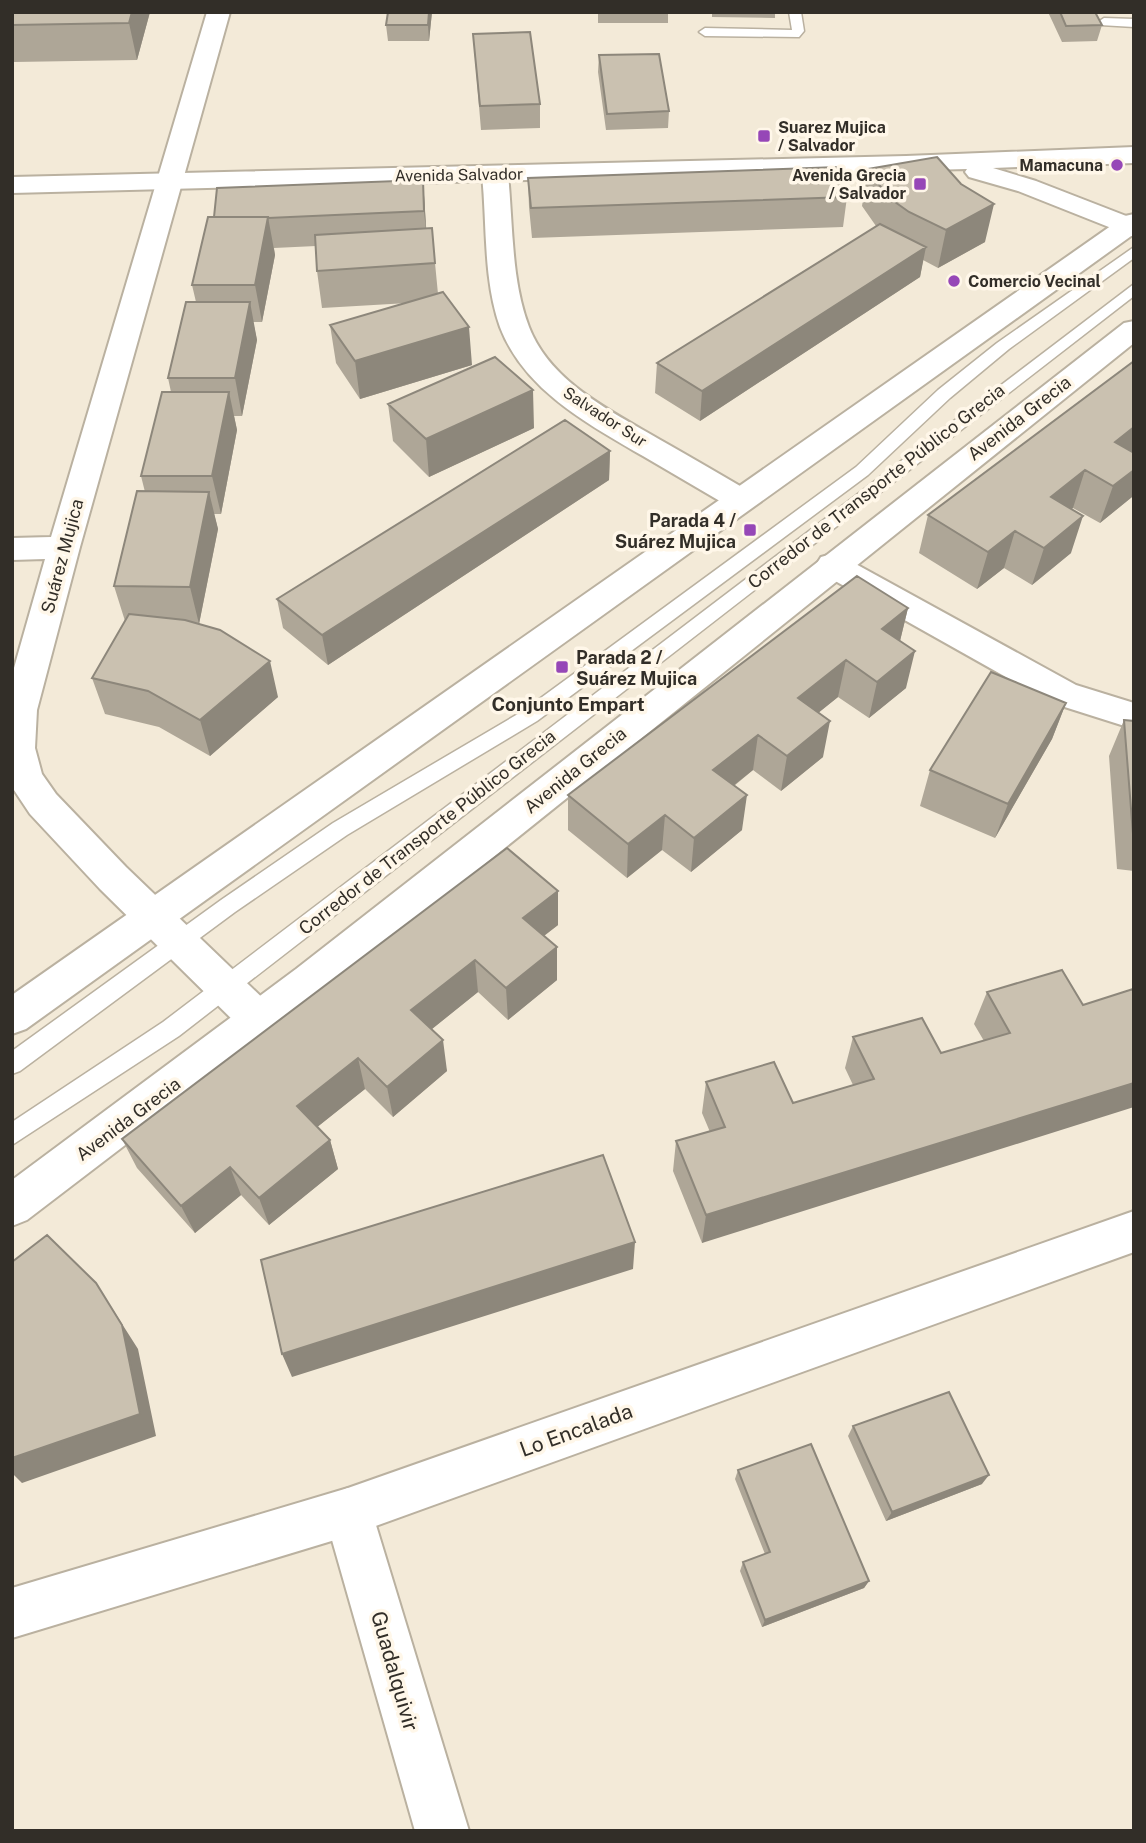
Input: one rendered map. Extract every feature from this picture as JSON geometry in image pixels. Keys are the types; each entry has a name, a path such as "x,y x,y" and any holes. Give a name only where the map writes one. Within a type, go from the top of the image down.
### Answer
{"main road":[{"name":"Suárez Mujica","path":"219,12 64,547 20,710 17,733 19,761 25,776 43,803 166,930 259,1020"},
{"name":"Avenida Salvador","path":"12,185 906,164 1134,155"},
{"name":"Avenida Salvador","path":"906,164 938,166 994,176 1046,193 1132,232"},
{"name":"Salvador Sur","path":"495,174 510,311 525,348 540,368 588,410 741,500"},
{"path":"12,1017 166,930 741,500 1132,232"},
{"name":"Avenida Grecia","path":"12,1206 259,1020 1134,329"},
{"path":"12,549 64,547"},
{"path":"832,565 1064,694 1134,716"},
{"name":"Lo Encalada","path":"12,1613 348,1512 1134,1231"},
{"name":"Guadalquivir","path":"348,1512 442,1831"}],"lane":[{"path":"705,32 795,34 798,31 795,12"},
{"path":"1104,23 1117,17 1134,23"},
{"name":"Corredor de Transporte Público Grecia","path":"12,1064 166,930 530,716 862,471 944,394 1003,346 1132,232"},
{"name":"Corredor de Transporte Público Grecia","path":"12,1135 171,1029 1134,288"}],"building":[{"path":"12,12 132,12 129,23 12,25"},
{"path":"388,12 429,12 428,25 386,25"},
{"path":"1060,12 1095,12 1102,25 1066,26"},
{"path":"530,32 540,104 480,106 473,34"},
{"path":"659,54 669,111 607,114 599,55"},
{"path":"937,157 961,184 994,204 946,230 909,212 888,197 868,169"},
{"path":"838,167 847,197 531,208 528,178"},
{"path":"423,180 424,211 268,218 214,217 217,188"},
{"path":"208,217 268,217 255,285 192,285"},
{"path":"880,224 926,247 702,391 657,363"},
{"path":"432,228 435,263 317,271 315,235"},
{"path":"443,292 469,327 355,361 330,325"},
{"path":"186,302 250,302 235,378 168,378"},
{"path":"495,357 533,390 426,439 388,404"},
{"path":"1134,361 1134,427 1115,442 1134,453 1134,470 1113,486 1085,470 1051,497 1083,516 1044,548 1015,531 988,552 928,515"},
{"path":"162,392 229,392 212,476 141,476"},
{"path":"565,420 610,451 322,635 277,599"},
{"path":"137,491 209,492 190,587 114,586"},
{"path":"857,576 908,608 882,629 915,651 877,682 846,660 798,698 830,721 787,756 758,735 713,770 747,795 694,838 665,815 628,844 568,795"},
{"path":"129,614 185,620 220,630 270,661 200,720 148,691 92,678"},
{"path":"991,672 1066,703 1008,804 930,770"},
{"path":"1124,720 1134,721 1134,835 1133,834"},
{"path":"507,848 558,891 523,918 557,947 506,988 475,960 411,1010 443,1040 387,1087 358,1058 297,1106 330,1140 259,1198 230,1167 181,1206 122,1139"},
{"path":"1062,970 1083,1005 1133,989 1134,1083 706,1215 676,1141 725,1127 706,1082 774,1062 793,1103 874,1079 853,1037 922,1018 941,1053 1010,1033 987,992"},
{"path":"603,1155 635,1242 282,1354 261,1260"},
{"path":"47,1235 96,1283 122,1325 140,1414 12,1458 12,1262"},
{"path":"949,1392 989,1475 892,1512 853,1426"},
{"path":"811,1444 869,1581 765,1620 743,1562 770,1552 738,1470"}],"place":[{"name":"Suarez Mujica / Salvador","path":"764,136"},
{"name":"Mamacuna","path":"1117,165"},
{"name":"Avenida Grecia / Salvador","path":"920,184"},
{"name":"Comercio Vecinal","path":"954,281"},
{"name":"Parada 4 / Suárez Mujica","path":"750,530"},
{"name":"Parada 2 / Suárez Mujica","path":"562,667"}],"district":[{"name":"Conjunto Empart","path":"568,704"}]}
